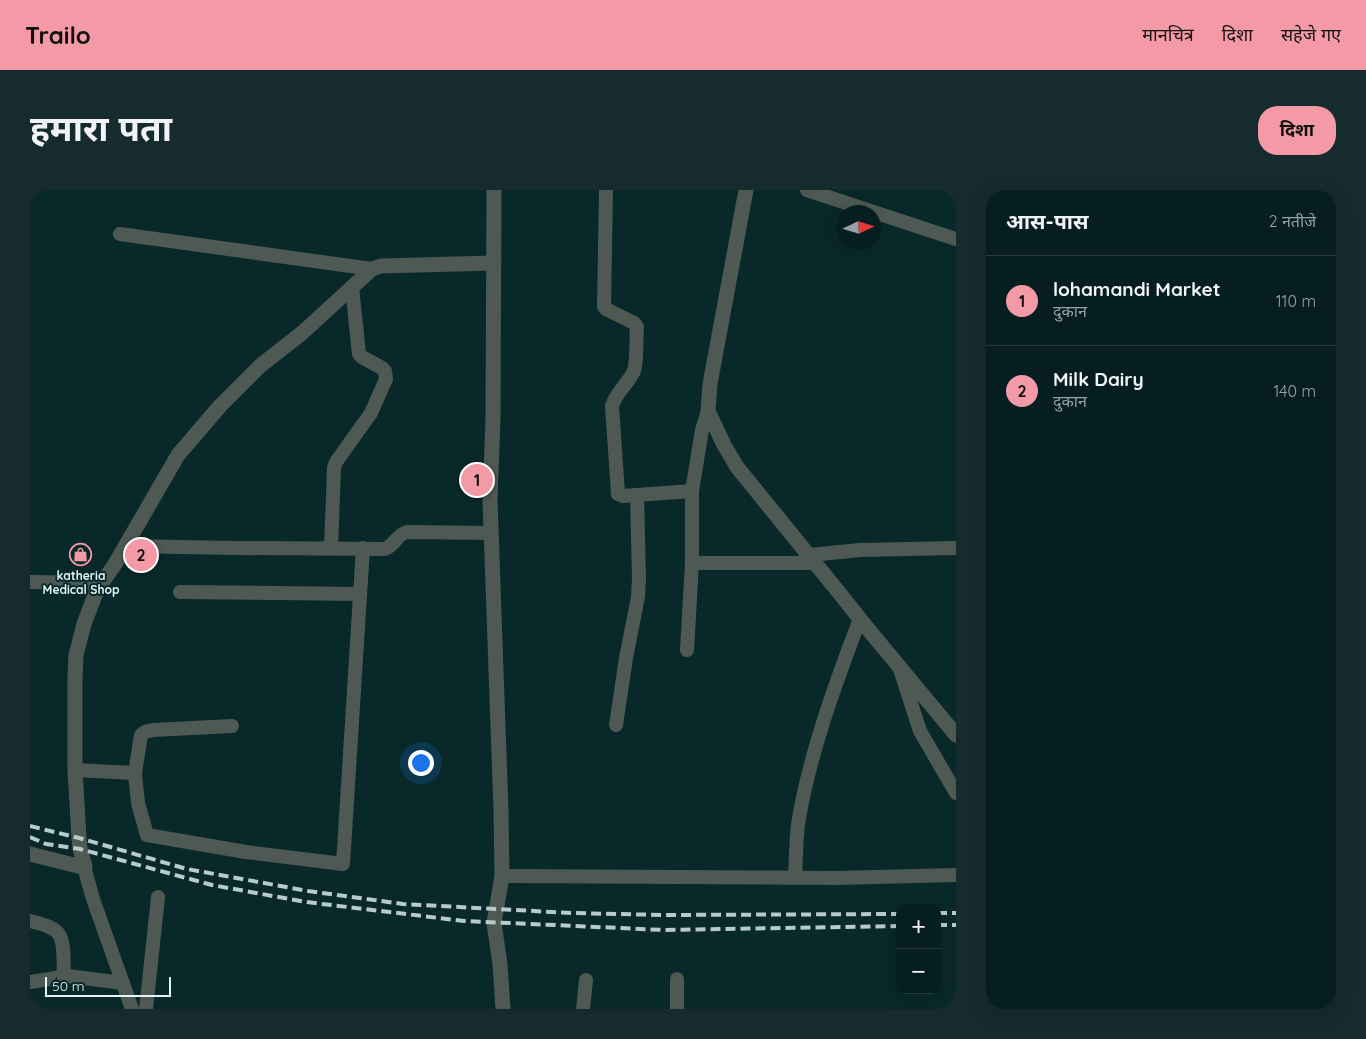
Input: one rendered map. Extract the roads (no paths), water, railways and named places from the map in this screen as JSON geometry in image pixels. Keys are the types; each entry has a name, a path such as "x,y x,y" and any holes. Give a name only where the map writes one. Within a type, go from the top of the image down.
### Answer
{"street":[{"path":"494,190 491,533 502,876 494,923 500,964 503,1009"},
{"path":"606,190 603,303 606,310 634,323 637,327 634,369 614,399 612,406 618,494 623,496 692,491"},
{"path":"688,650 692,563 692,491 702,430 708,411 710,384 746,190"},
{"path":"807,190 956,239"},
{"path":"120,234 372,270"},
{"path":"132,1009 93,899 78,838 76,655 92,600 178,455 220,406 260,366 302,333 372,270 381,266 494,264"},
{"path":"331,548 334,468 336,462 371,413 386,380 385,371 382,368 359,354 352,287"},
{"path":"708,411 737,467 860,620 956,735"},
{"path":"616,725 626,658 638,598 637,495"},
{"path":"125,546 388,548 400,534 407,532 491,533"},
{"path":"232,726 163,730 145,732 141,735 135,773 138,803 147,834 246,852 343,864 363,548"},
{"path":"692,563 812,559 860,550 956,548"},
{"path":"30,582 102,583"},
{"path":"180,592 360,594"},
{"path":"794,878 798,826 805,789 839,674 860,620"},
{"path":"899,667 920,731 956,793"},
{"path":"76,770 135,773"},
{"path":"30,854 84,867"},
{"path":"502,876 794,878 956,875"},
{"path":"146,1009 158,897"},
{"path":"30,921 48,926 60,934 63,949 64,976"},
{"path":"30,982 64,976 123,983"},
{"path":"677,979 677,1009"},
{"path":"583,1009 586,980"}],"railway":[{"path":"30,826 187,869 308,891 403,904 571,913 665,915 896,914"},
{"path":"30,837 46,844 80,849 212,885 306,902 464,921 664,930 896,926"},
{"path":"941,913 956,913"},
{"path":"941,925 956,925"}],"place":[{"name":"lohamandi Market","path":"477,480"},
{"name":"katheria Medical Shop","path":"81,555"},
{"name":"Milk Dairy","path":"141,555"}]}
